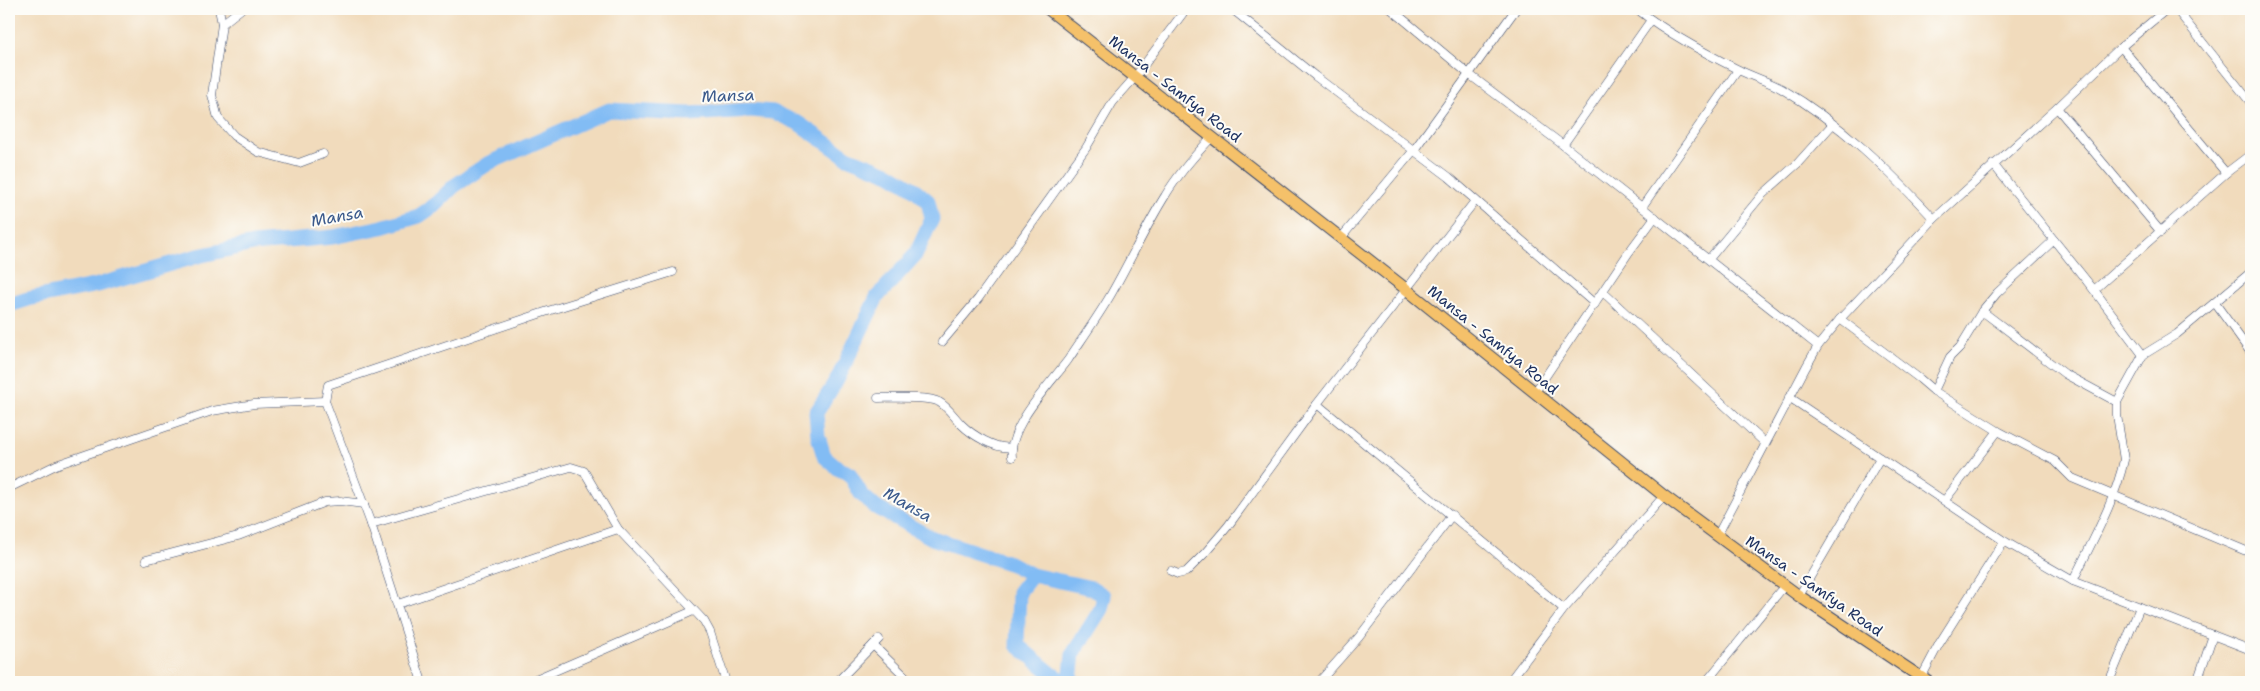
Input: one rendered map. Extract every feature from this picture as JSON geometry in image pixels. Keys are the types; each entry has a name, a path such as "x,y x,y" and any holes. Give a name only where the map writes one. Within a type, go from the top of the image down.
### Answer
{"main road":[{"name":"Mansa - Samfya Road","path":"1048,9 1406,289 1664,496 1785,586 1925,680"}],"street":[{"path":"219,9 222,24 212,96 218,118 234,136 258,152 299,163 323,154"},
{"path":"222,24 241,9"},
{"path":"942,342 978,299 1086,148 1113,102 1135,77 1186,9"},
{"path":"1232,9 1315,76 1449,176 1475,201 1595,304"},
{"path":"1391,9 1470,75 1563,144 1818,346"},
{"path":"1341,238 1414,150 1516,9"},
{"path":"1637,9 1652,20 1738,70 1779,88 1808,104 1879,161 1934,220"},
{"path":"1717,536 1789,397 1818,346 1840,319 1934,220 2122,47 2167,9"},
{"path":"2176,9 2251,103"},
{"path":"1563,144 1652,20"},
{"path":"2122,47 2226,173"},
{"path":"1642,207 1738,70"},
{"path":"2057,108 2161,232"},
{"path":"1709,259 1762,195 1797,164 1832,125"},
{"path":"1012,457 1012,448 1032,405 1060,370 1111,295 1165,194 1212,136"},
{"path":"2094,290 2226,173 2251,154"},
{"path":"1994,164 2143,355"},
{"path":"1171,571 1178,574 1186,572 1206,553 1228,526 1317,404 1475,201"},
{"path":"1535,392 1655,217"},
{"path":"1934,391 1950,357 1960,347 1982,311 1997,293 2054,240"},
{"path":"422,682 372,524 325,401 328,385 551,310 673,272"},
{"path":"2073,581 2113,496 2124,460 2117,415 2117,402 2143,355 2177,334 2251,272"},
{"path":"1602,292 1765,443"},
{"path":"2215,304 2251,353"},
{"path":"1982,311 2065,374 2117,402"},
{"path":"1840,319 1920,378 1934,391 1998,431 2055,461 2072,478 2251,553"},
{"path":"878,398 910,399 925,397 939,402 961,424 979,437 998,447 1012,448"},
{"path":"1789,397 2004,541 2073,581 2251,650"},
{"path":"9,488 56,465 212,410 254,404 325,401"},
{"path":"1317,404 1564,610"},
{"path":"1945,500 1998,431"},
{"path":"1800,596 1880,458"},
{"path":"372,524 572,467 584,471 618,529 704,621 710,632 726,682"},
{"path":"1509,682 1564,610 1664,496"},
{"path":"146,560 238,536 325,502 340,501 364,504"},
{"path":"1319,682 1359,637 1452,515"},
{"path":"398,604 618,529"},
{"path":"1925,680 1939,644 2004,541"},
{"path":"1709,681 1785,586"},
{"path":"2109,682 2140,607"},
{"path":"529,682 693,611"},
{"path":"2197,682 2213,635"},
{"path":"837,682 879,639"},
{"path":"873,645 911,682"}],"waterway":[{"name":"Mansa","path":"9,305 28,299 98,285 198,256 253,244 333,237 382,227 419,216 435,205 454,186 489,163 609,110 689,114 750,110 773,112 798,123 847,157 890,174 914,189 928,201 932,219 916,254 877,297 837,380 816,413 818,436 824,456 839,469 849,473 861,494 875,507 932,538 1012,564 1032,575 1092,588 1104,596 1101,609 1073,654 1070,682"},
{"name":"Mansa","path":"1032,575 1019,592 1017,645 1052,674 1067,682"}]}
